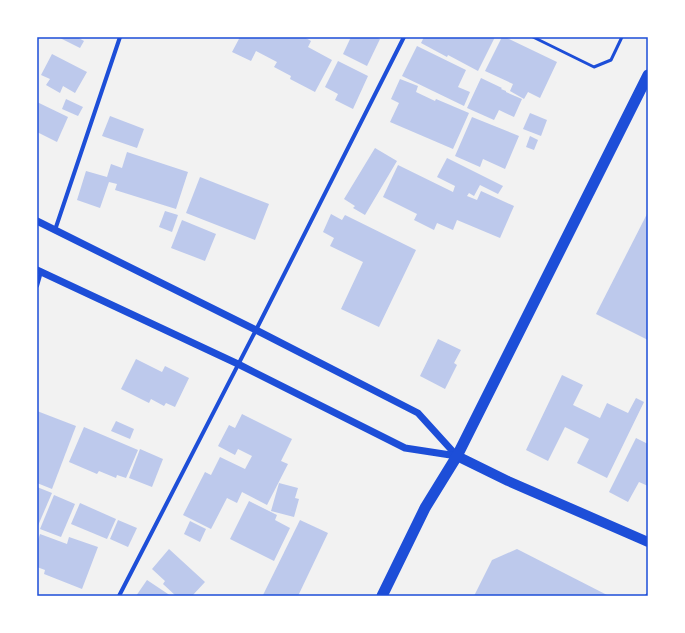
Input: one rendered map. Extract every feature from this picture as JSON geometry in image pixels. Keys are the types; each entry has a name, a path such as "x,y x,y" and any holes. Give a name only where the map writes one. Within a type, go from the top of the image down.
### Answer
{"highway":[{"path":"382,596 425,508 457,456 645,88 648,75"}],"main road":[{"path":"457,456 508,481 648,542"}],"street":[{"path":"55,230 120,37"},
{"path":"119,596 256,330 404,37"},
{"path":"37,221 418,412 457,456"},
{"path":"37,286 39,271 238,364 405,448 457,456"}],"lane":[{"path":"533,37 594,67 610,60 622,37"}],"building":[{"path":"58,37 77,37 84,41 80,48"},
{"path":"240,37 304,37 311,41 308,47 332,60 315,92 290,79 291,76 274,67 277,62 256,51 251,61 232,52"},
{"path":"351,37 375,37 380,39 367,66 343,54"},
{"path":"424,37 495,37 478,71 421,43"},
{"path":"502,37 505,37 557,62 540,98 528,92 524,99 510,91 513,84 485,71"},
{"path":"417,46 466,70 458,87 470,92 464,106 402,76"},
{"path":"52,54 87,72 75,93 63,86 60,93 46,85 50,79 41,75"},
{"path":"338,61 368,76 353,109 335,100 338,94 325,87"},
{"path":"481,78 522,99 514,117 499,110 494,120 467,108"},
{"path":"400,79 418,86 416,92 435,101 436,99 469,113 453,149 390,122 399,103 391,99"},
{"path":"66,99 83,107 78,116 62,109"},
{"path":"37,102 68,117 57,142 37,132"},
{"path":"530,113 547,120 541,136 523,129"},
{"path":"110,116 144,129 137,148 102,136"},
{"path":"472,117 519,136 505,169 483,159 480,167 455,156"},
{"path":"530,136 538,140 534,150 526,147"},
{"path":"375,148 397,161 365,215 353,208 355,206 344,199"},
{"path":"127,152 188,172 176,209 115,190 117,184 109,182 100,208 77,200 86,171 107,177 111,164 122,168"},
{"path":"447,158 503,186 498,194 480,185 474,196 469,193 467,196 477,200 481,191 514,206 500,238 457,220 453,230 437,223 434,230 414,220 417,214 383,197 398,165 453,192 455,186 437,177"},
{"path":"200,177 269,204 255,240 186,213"},
{"path":"165,211 178,215 172,232 159,227"},
{"path":"648,212 648,340 596,314"},
{"path":"331,214 342,220 345,215 416,250 379,327 341,309 363,262 330,246 334,238 323,232"},
{"path":"182,220 216,234 205,261 171,248"},
{"path":"438,339 461,350 454,363 457,365 445,389 420,376"},
{"path":"136,359 162,372 165,366 189,378 175,407 166,403 164,406 151,399 149,403 121,389"},
{"path":"562,375 583,385 573,405 600,418 607,403 628,413 636,398 644,402 607,478 577,463 589,439 565,427 548,461 526,450"},
{"path":"37,411 76,426 52,489 37,483"},
{"path":"242,414 292,439 281,461 288,464 267,505 242,492 237,503 227,498 211,529 183,515 205,472 211,475 220,457 245,469 252,456 238,449 235,455 218,446 229,425 235,428"},
{"path":"116,421 134,429 130,439 111,431"},
{"path":"84,427 138,450 126,478 117,475 116,478 99,471 97,474 69,462"},
{"path":"636,438 648,444 648,486 639,482 628,502 609,492"},
{"path":"140,449 163,459 152,487 129,478"},
{"path":"279,483 298,488 295,498 299,499 294,517 271,511"},
{"path":"37,487 52,493 37,528"},
{"path":"54,495 75,504 61,537 40,529"},
{"path":"249,501 277,515 275,520 290,528 274,561 230,539"},
{"path":"80,503 116,519 107,539 71,524"},
{"path":"118,520 137,528 128,547 110,539"},
{"path":"300,520 328,533 298,596 265,596 263,595"},
{"path":"190,521 206,529 200,542 184,534"},
{"path":"40,534 67,544 69,537 98,547 82,589 44,574 45,570 37,567 37,543"},
{"path":"169,549 205,582 192,596 176,596 163,584 165,581 152,569"},
{"path":"517,549 609,596 474,596 492,560"},
{"path":"147,580 171,596 136,596"}]}
